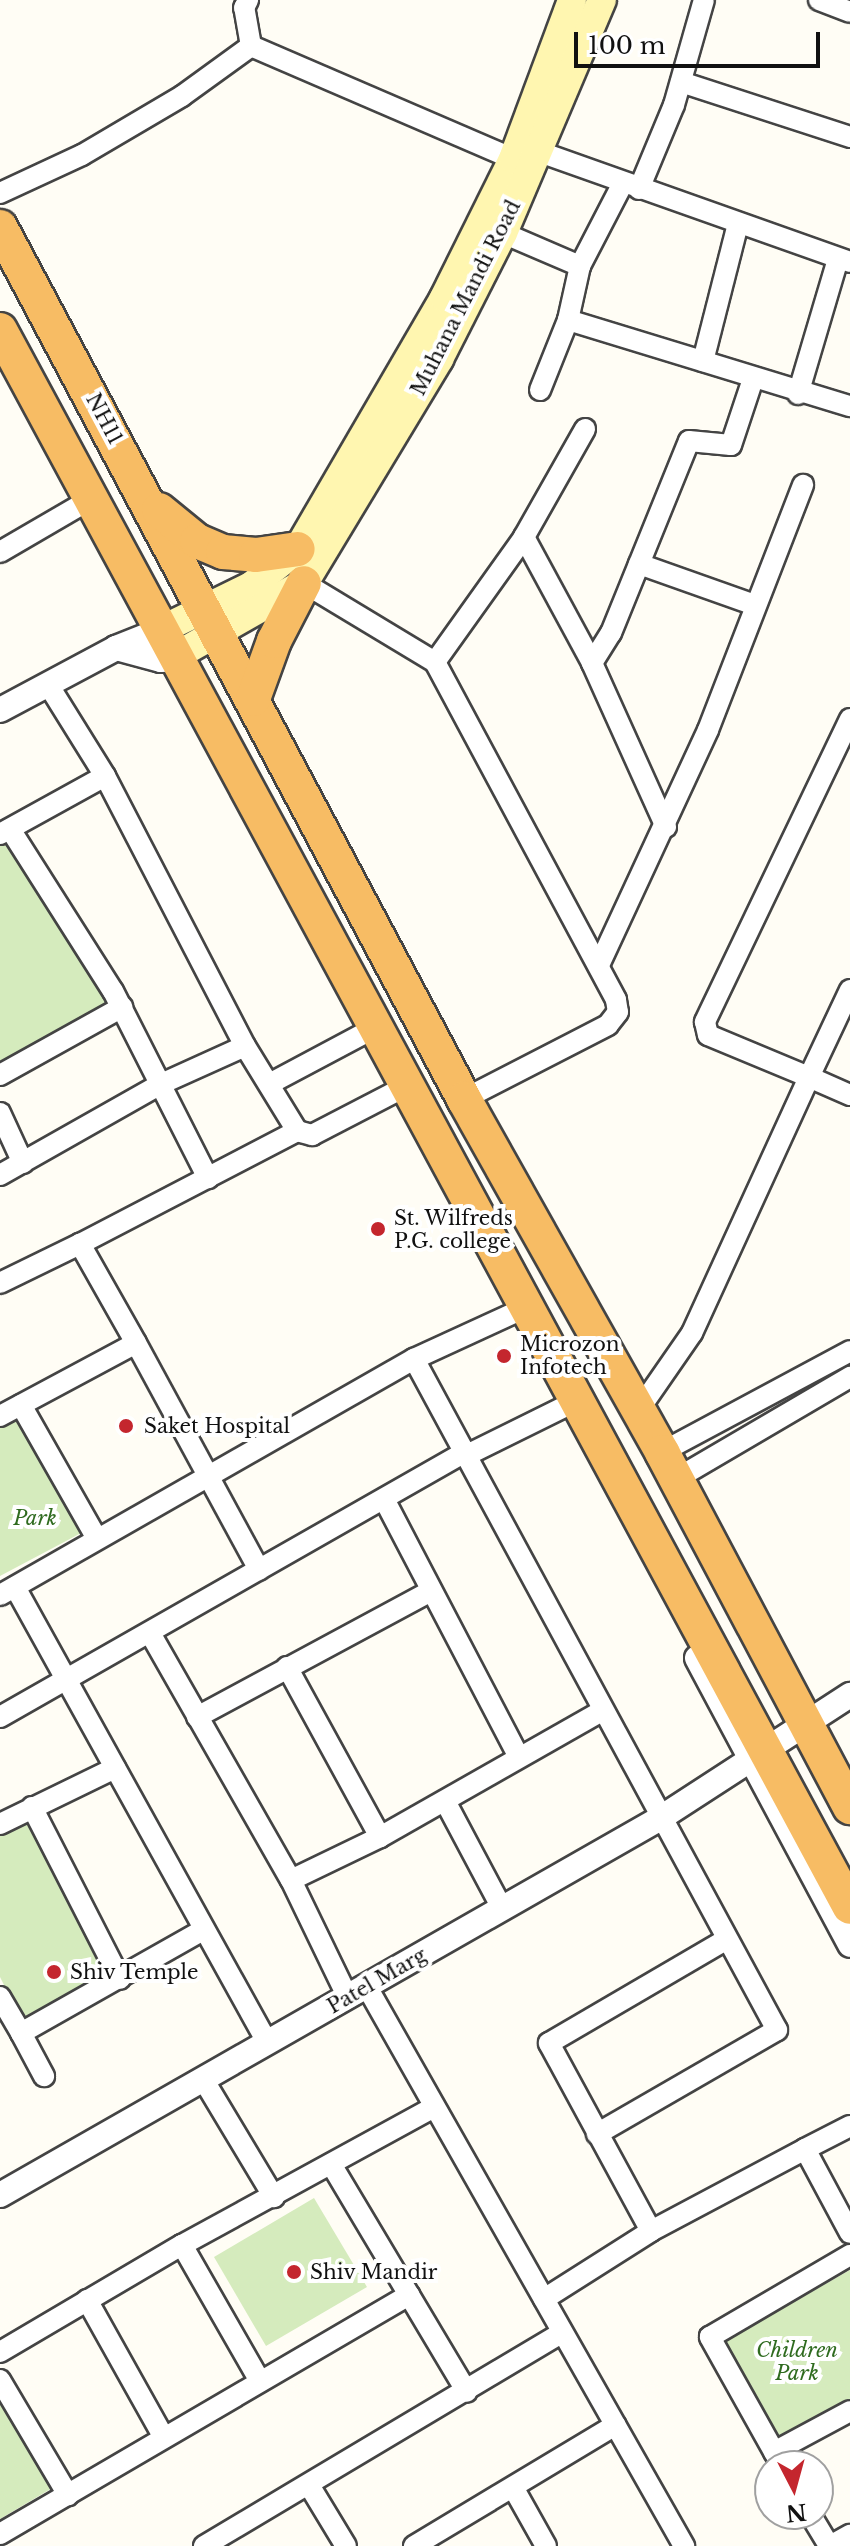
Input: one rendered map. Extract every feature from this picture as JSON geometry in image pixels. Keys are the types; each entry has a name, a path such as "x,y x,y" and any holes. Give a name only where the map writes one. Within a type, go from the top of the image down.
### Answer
{"highway":[{"name":"NH11","path":"0,227 464,1099 669,1466 850,1807"},
{"path":"0,330 162,645 759,1756 850,1907"},
{"path":"147,499 197,541 223,552 256,555 298,549"},
{"path":"253,699 274,641 304,583"}],"main road":[{"path":"212,621 298,549 527,159 572,0"},
{"name":"Muhana Mandi Road","path":"304,583 439,359 503,233 527,159 602,0"},
{"path":"162,645 304,583"}],"street":[{"path":"248,0 244,8 251,46"},
{"path":"540,390 568,320 580,266 631,186 681,82 704,0"},
{"path":"819,0 850,12"},
{"path":"251,46 527,159 631,186 844,261 798,394"},
{"path":"0,193 95,148 182,96 251,46"},
{"path":"681,82 850,137"},
{"path":"703,361 738,224"},
{"path":"503,233 580,266"},
{"path":"568,320 798,394 850,406"},
{"path":"0,359 79,506 162,645 363,1034 520,1310 564,1407 759,1756 850,1945"},
{"path":"592,663 639,564 689,441 731,445 753,379"},
{"path":"435,662 524,537 585,429"},
{"path":"599,965 666,827 803,485"},
{"path":"0,552 79,506"},
{"path":"524,537 592,663 666,827"},
{"path":"639,564 755,605"},
{"path":"304,583 435,662 599,965 618,1012 608,1025 464,1099"},
{"path":"0,710 116,648 162,645"},
{"path":"49,686 105,776 245,1046 271,1083 297,1131"},
{"path":"850,719 705,1022 708,1035 850,1095"},
{"path":"105,776 5,831 122,1007 208,1178"},
{"path":"638,1411 692,1333 850,990"},
{"path":"0,1075 122,1007"},
{"path":"271,1083 363,1034"},
{"path":"0,1175 161,1084 245,1046"},
{"path":"0,1283 297,1131 312,1135 395,1092"},
{"path":"0,1113 23,1163"},
{"path":"80,1244 259,1570"},
{"path":"267,2042 67,1680 8,1591 96,1537 414,1359 520,1310"},
{"path":"0,1416 136,1343"},
{"path":"669,1466 850,1351"},
{"path":"414,1359 468,1452 659,1819 777,2030 597,2134"},
{"path":"669,1466 850,1377"},
{"path":"21,1405 96,1537"},
{"path":"0,1717 468,1452 564,1407"},
{"path":"384,1499 519,1757"},
{"path":"197,1717 431,1591"},
{"path":"150,1633 357,1992 434,2107 684,2546"},
{"path":"287,1667 380,1837"},
{"name":"Patel Marg","path":"0,2195 659,1819 850,1695"},
{"path":"291,1880 380,1837 602,1711"},
{"path":"0,1824 115,1768"},
{"path":"445,1801 503,1910"},
{"path":"32,1807 120,1979"},
{"path":"21,2033 203,1930"},
{"path":"651,2231 549,2043 727,1939"},
{"path":"0,1997 44,2076"},
{"path":"203,2079 274,2197"},
{"path":"0,2352 182,2245 434,2107"},
{"path":"544,2299 651,2231 850,2126"},
{"path":"805,2149 850,2233"},
{"path":"331,2164 467,2392"},
{"path":"182,2245 260,2381"},
{"path":"773,2450 710,2337 850,2255"},
{"path":"0,2534 409,2295"},
{"path":"87,2300 163,2436"},
{"path":"204,2546 562,2333"},
{"path":"0,2380 68,2495"},
{"path":"792,2450 850,2411"},
{"path":"421,2544 615,2425"},
{"path":"309,2485 346,2546"},
{"path":"514,2489 546,2546"},
{"path":"829,2546 850,2535"}],"green space":[{"path":"10,829 122,1007 0,1075 0,834"},
{"name":"Park","path":"18,1418 83,1532 0,1576 0,1427"},
{"path":"29,1821 108,1977 23,2023 0,1977 0,1835"},
{"name":"Shiv Mandir","path":"314,2198 367,2287 266,2346 214,2257"},
{"name":"Children Park","path":"850,2270 850,2400 781,2439 725,2341"},
{"path":"0,2396 54,2487 0,2519"}],"place":[{"name":"St. Wilfreds P.G. college","path":"378,1229"},
{"name":"Microzon Infotech","path":"504,1356"},
{"name":"Saket Hospital","path":"126,1426"},
{"name":"Shiv Temple","path":"54,1972"},
{"name":"Shiv Mandir","path":"294,2272"}]}
